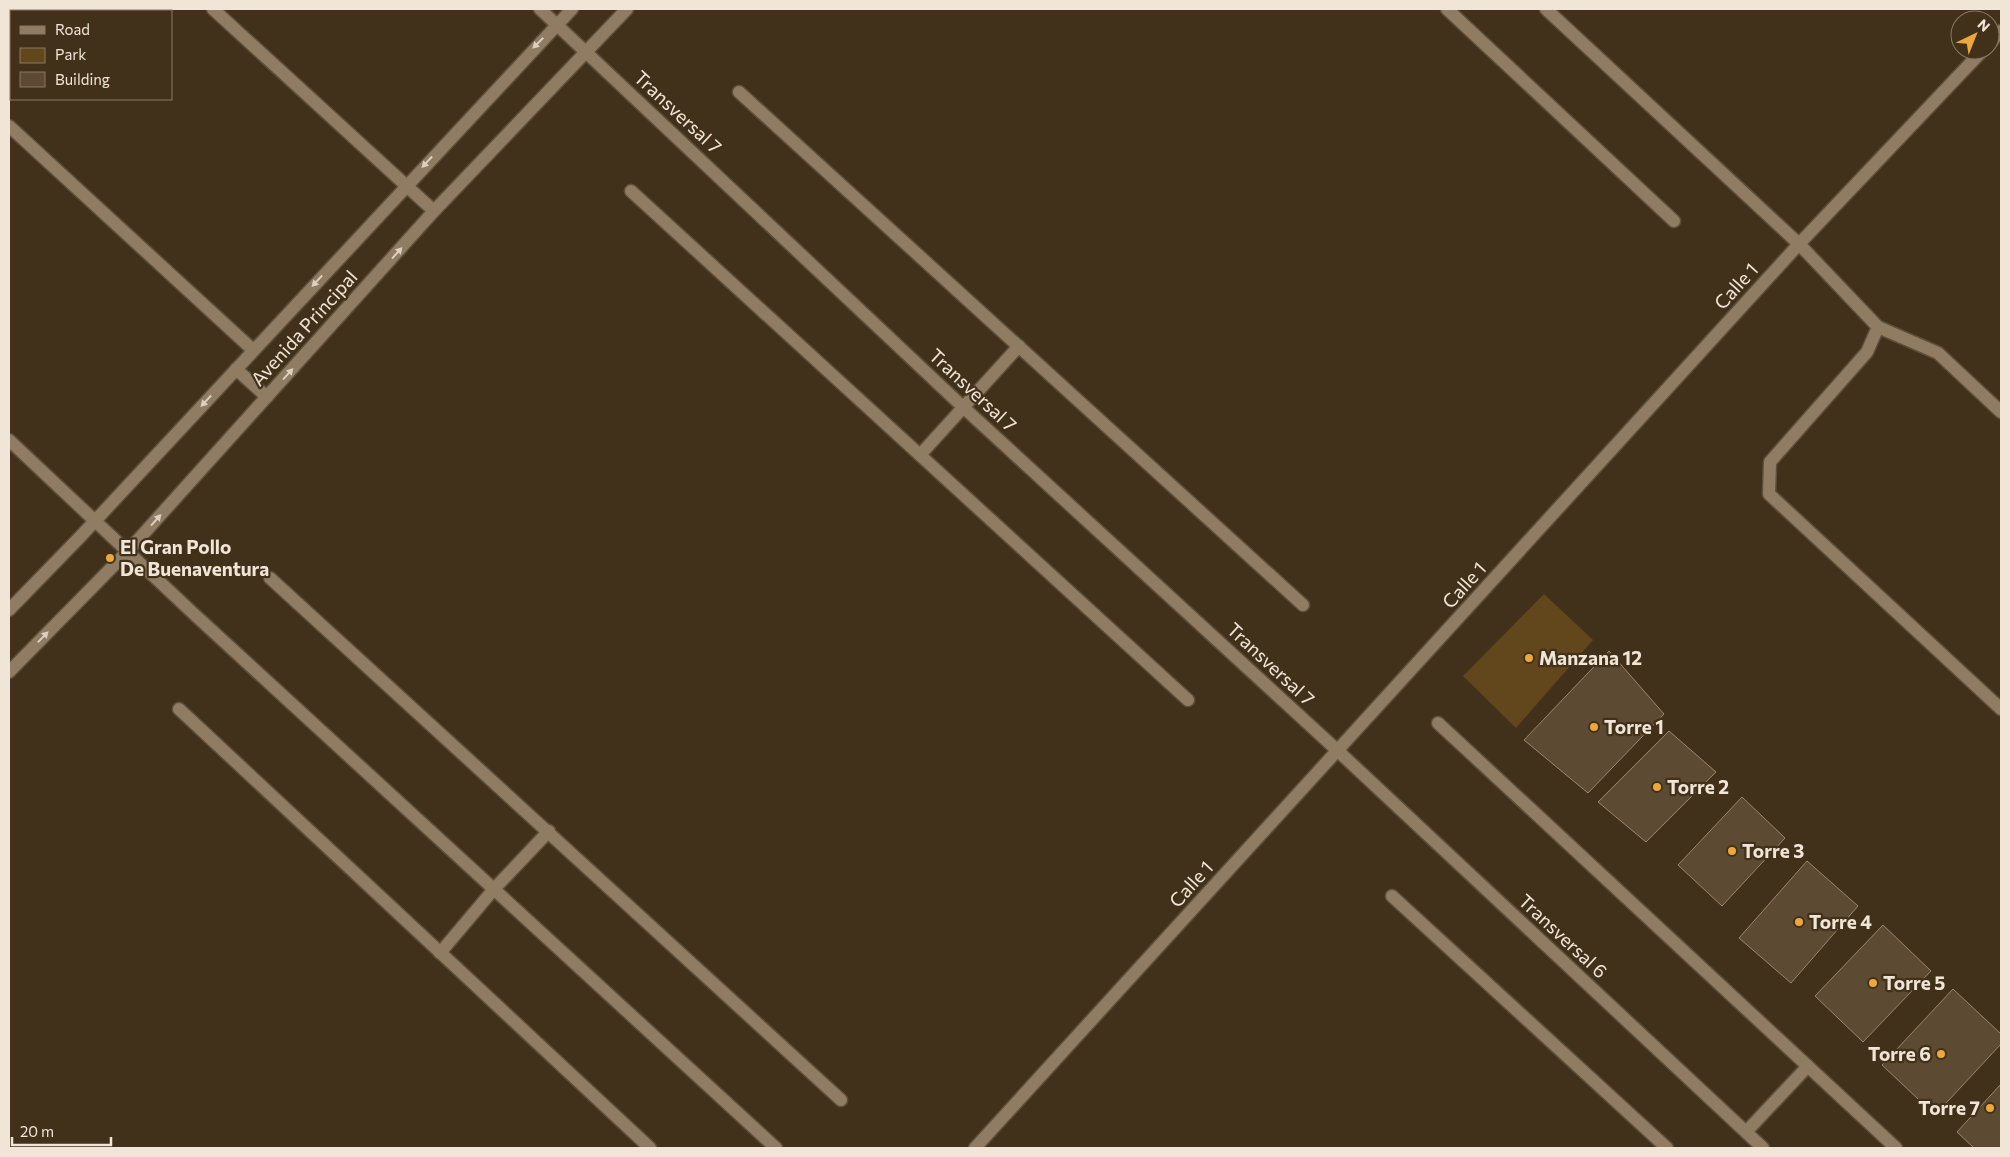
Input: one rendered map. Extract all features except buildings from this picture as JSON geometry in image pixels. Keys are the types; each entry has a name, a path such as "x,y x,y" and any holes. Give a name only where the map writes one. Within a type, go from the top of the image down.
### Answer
{"street":[{"path":"213,9 434,211"},
{"name":"Transversal 7","path":"540,9 962,407 1338,751"},
{"name":"Avenida Principal","path":"9,610 572,9"},
{"name":"Avenida Principal","path":"9,672 128,550 434,211 627,9"},
{"path":"1447,9 1674,222"},
{"path":"1546,9 1799,244 1878,327 1938,353 2001,412"},
{"name":"Calle 1","path":"975,1148 1799,244 1974,60"},
{"path":"739,92 1303,605"},
{"path":"9,126 253,350"},
{"path":"631,191 1188,700"},
{"path":"1878,327 1867,352 1770,462 1769,494 2001,709"},
{"path":"920,455 1019,346"},
{"path":"236,369 267,397"},
{"path":"9,440 195,615 776,1148"},
{"path":"270,578 549,831 841,1100"},
{"path":"179,709 650,1148"},
{"path":"1438,723 1896,1148"},
{"name":"Transversal 6","path":"1338,751 1763,1148"},
{"path":"440,953 494,890 549,831"},
{"path":"1392,896 1667,1148"},
{"path":"1746,1132 1808,1066"}],"green space":[{"name":"Manzana 12","path":"1544,594 1593,640 1516,728 1463,676"}],"place":[{"name":"El Gran Pollo De Buenaventura","path":"110,558"},
{"name":"Manzana 12","path":"1529,658"},
{"name":"Torre 1","path":"1594,727"},
{"name":"Torre 2","path":"1657,787"},
{"name":"Torre 3","path":"1732,851"},
{"name":"Torre 4","path":"1799,922"},
{"name":"Torre 5","path":"1873,983"},
{"name":"Torre 6","path":"1941,1054"},
{"name":"Torre 7","path":"1990,1108"}]}
